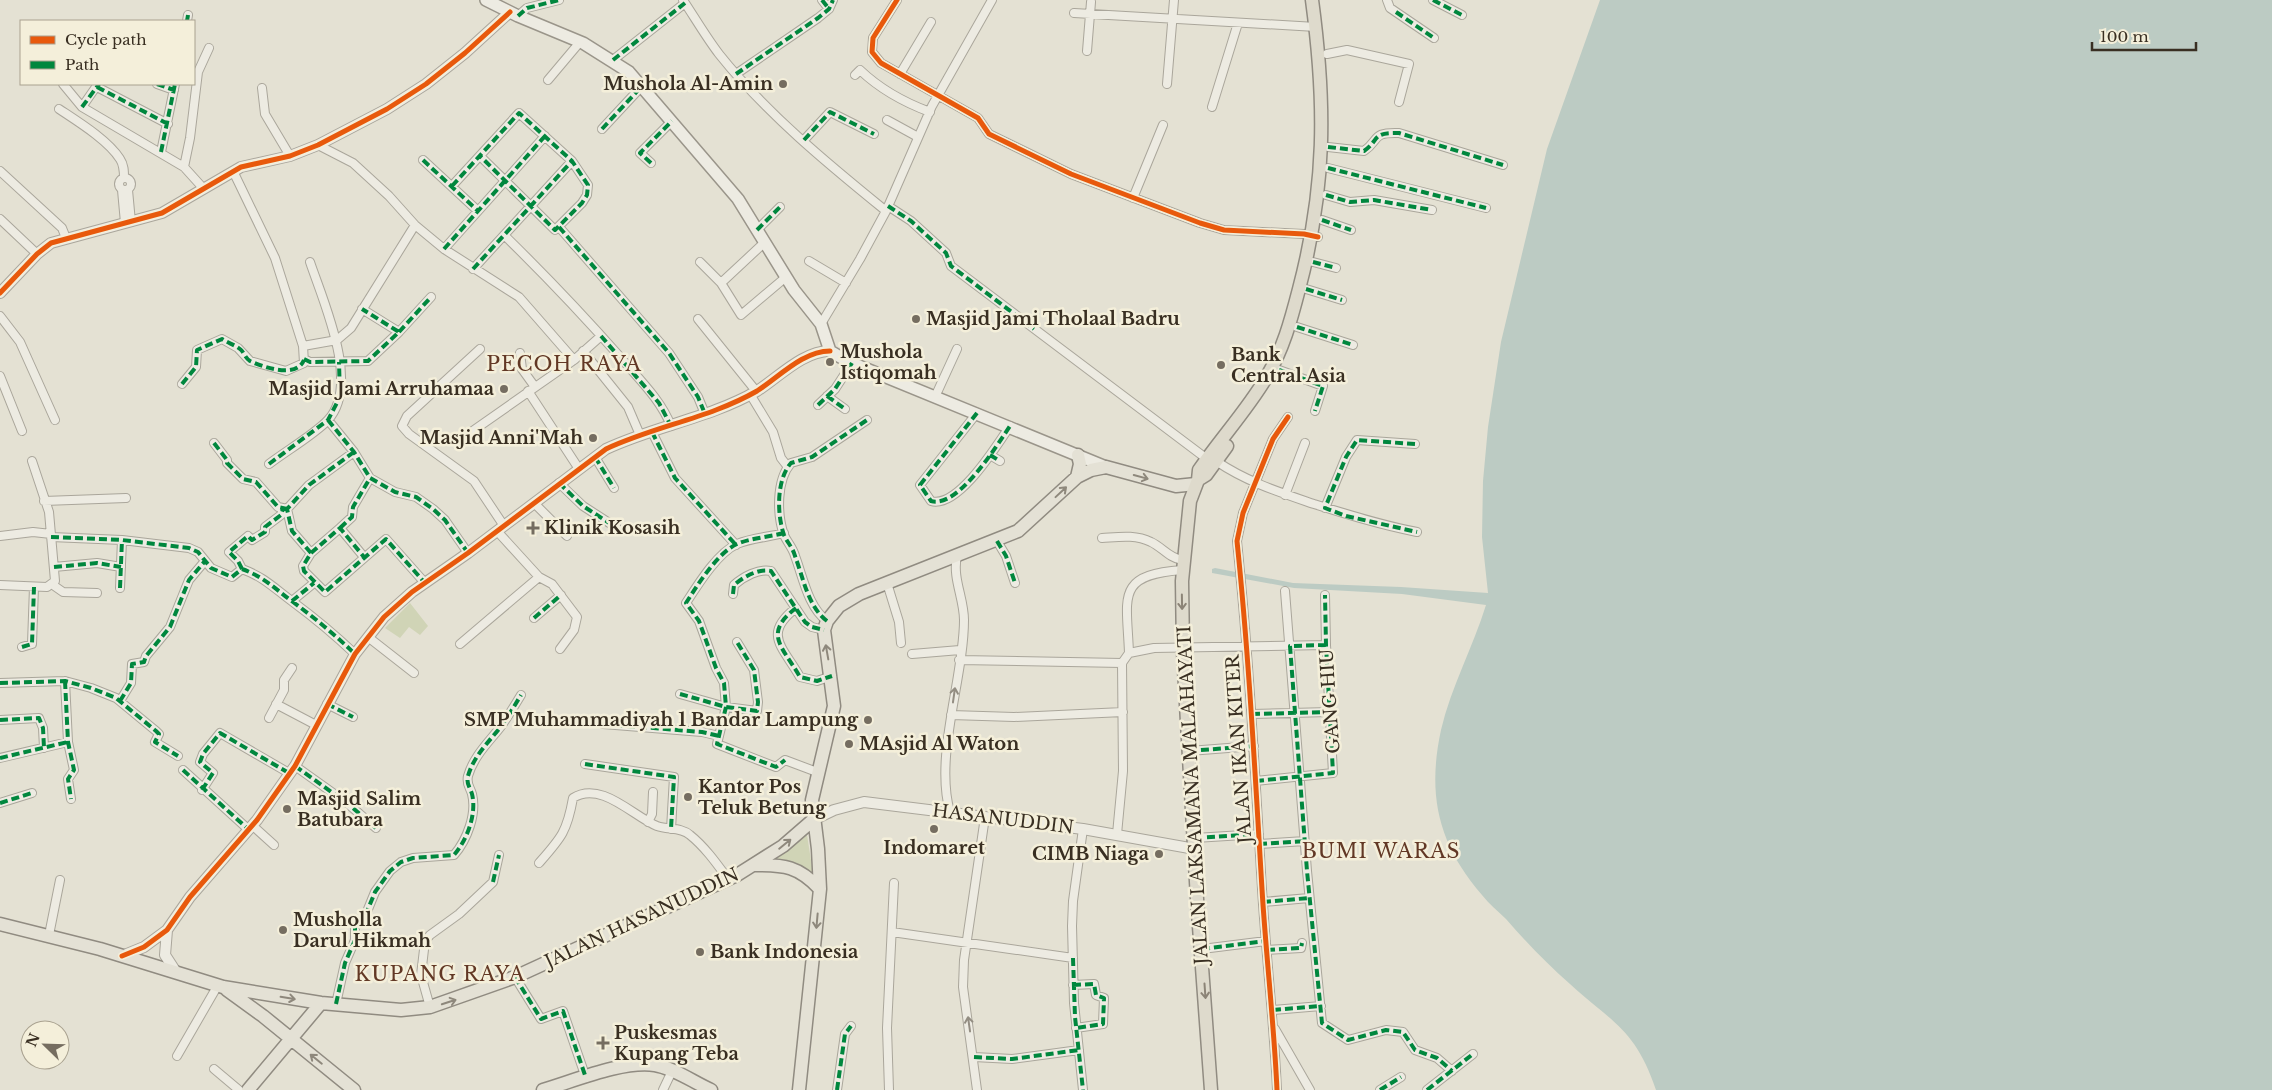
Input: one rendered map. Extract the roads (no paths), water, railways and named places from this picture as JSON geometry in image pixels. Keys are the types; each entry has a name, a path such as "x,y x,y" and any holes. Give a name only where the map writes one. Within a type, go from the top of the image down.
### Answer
{"highway":[{"path":"1212,460 1279,370 1297,327 1313,262 1322,115 1316,5"},
{"path":"1212,460 1266,378 1280,350 1290,325 1315,236 1322,220 1328,168 1326,54 1316,5"},
{"name":"JALAN LAKSAMANA MALAHAYATI","path":"1211,1090 1183,647 1182,565 1190,501 1199,470 1212,460"}],"main road":[{"path":"486,0 580,42 626,69 729,187 786,277 821,324 830,351 852,363 1010,426 1106,467 1176,486 1197,482"},
{"path":"1077,477 1080,464 1078,455"},
{"path":"799,1088 820,889 818,849 812,800 817,772 834,706 826,626 845,602 887,583 997,541 1022,528 1077,477 1090,470 1106,467"},
{"path":"1176,486 1190,501"},
{"name":"JALAN HASANUDDIN","path":"220,986 321,1003 401,1010 430,1007 515,977 728,879 755,865 783,846 813,820"},
{"path":"755,865 791,867 801,872 820,889"},
{"path":"0,924 49,935 220,986 263,1016 354,1090"},
{"path":"263,1016 258,1005 264,994"},
{"path":"248,1090 321,1003"},
{"path":"543,1090 569,1086 586,1078 635,1065 656,1065 711,1090"}],"street":[{"path":"0,293 37,254 51,243 168,211 233,171 250,164 290,156 318,145 388,109 426,84 514,14 527,8 559,0"},
{"path":"822,0 829,9"},
{"path":"736,74 829,9 833,0"},
{"path":"897,0 873,38 871,49 881,63 940,94 978,118 989,134 1071,174 1224,230 1315,236"},
{"path":"821,324 887,208 930,112 992,0"},
{"path":"1168,84 1174,0"},
{"path":"1387,0 1388,6 1434,38"},
{"path":"1433,0 1462,15"},
{"path":"613,60 684,1 719,53 736,74 804,140 887,208 911,221 946,253 951,266 1212,460 1256,484 1285,495 1354,518 1417,532"},
{"path":"1087,50 1092,2"},
{"path":"1074,13 1316,27"},
{"path":"900,74 931,22"},
{"path":"1212,107 1238,23"},
{"path":"548,80 580,42"},
{"path":"184,167 192,130 198,72 209,48"},
{"path":"1326,54 1347,50 1406,62 1409,68 1399,102"},
{"path":"855,76 860,70 877,86 907,104 930,112"},
{"path":"64,85 82,106 184,167 203,188"},
{"path":"82,106 98,86 168,124"},
{"path":"602,129 642,86"},
{"path":"161,152 174,87"},
{"path":"262,88 265,114 290,156"},
{"path":"58,109 84,126 118,155 124,168 124,178 119,183 125,190 128,223"},
{"path":"804,140 830,112 874,134"},
{"path":"452,186 517,114 572,161 588,185 587,195 582,204 559,227 554,229 480,156"},
{"path":"887,120 918,137"},
{"path":"651,163 640,153 672,121"},
{"path":"1133,198 1163,124"},
{"path":"1328,147 1364,151 1375,137 1387,132 1399,133 1503,165"},
{"path":"444,249 545,136"},
{"path":"318,145 353,164 389,196 414,226 444,249 519,298 574,360"},
{"path":"422,160 478,211"},
{"path":"473,269 572,161"},
{"path":"1328,168 1486,208"},
{"path":"0,170 62,228 66,238"},
{"path":"182,384 196,367 197,350 222,339 238,348 248,359 270,367 289,370 302,365 304,359 303,346 275,258 233,171"},
{"path":"1326,195 1350,202 1374,200 1432,210"},
{"path":"757,230 780,208"},
{"path":"0,219 37,254"},
{"path":"1322,220 1352,230"},
{"path":"303,346 338,340 351,328 392,265 414,226"},
{"path":"559,227 669,353 698,397 705,414"},
{"path":"504,235 561,291 601,336 659,403 671,426"},
{"path":"721,283 765,242"},
{"path":"809,261 846,283"},
{"path":"269,464 328,420 340,397 338,340 310,262"},
{"path":"700,262 721,283 741,315 786,277"},
{"path":"1313,262 1336,268"},
{"path":"1306,289 1342,300"},
{"path":"304,359 310,362 368,361 399,332 431,297"},
{"path":"362,310 399,332"},
{"path":"0,316 20,342 55,420"},
{"path":"698,318 753,392 773,432 786,471"},
{"path":"1297,327 1353,345"},
{"path":"464,437 574,360 601,336"},
{"path":"480,349 407,416 402,426 409,434 474,481 500,529 539,578 552,584 575,613 578,622 560,649"},
{"path":"935,396 957,349"},
{"path":"583,351 628,407 640,435"},
{"path":"122,956 150,943 167,930 190,896 251,828 292,770 355,654 398,603 606,449 640,435 705,414 753,392 811,356 821,351 830,351"},
{"path":"520,353 522,369 578,469"},
{"path":"818,405 835,388 852,363"},
{"path":"1279,370 1323,386 1315,411"},
{"path":"0,376 22,431"},
{"path":"827,396 845,409"},
{"path":"977,413 920,487 934,502 960,491 990,455 1010,426"},
{"name":"JALAN IKAN KITER","path":"1277,1090 1273,1010 1262,902 1252,714 1237,541 1243,513 1273,439 1288,417"},
{"path":"328,420 354,452 370,478 395,492 416,497 432,509 445,520 468,553"},
{"path":"733,594 734,586 738,582 746,577 768,570 774,573 805,622 812,627 826,626 818,614 795,554 784,534 779,506 786,471 792,463 812,457 867,420"},
{"path":"652,432 668,468 692,498 736,544"},
{"path":"1325,508 1346,457 1357,440 1415,444"},
{"path":"214,443 228,460 227,463 243,479 256,482 278,507 285,509"},
{"path":"1285,495 1305,443"},
{"path":"354,452 309,485 281,515 268,524 265,532 252,540 248,536 229,552 242,568 268,580 292,601 318,618 355,654"},
{"path":"990,455 1000,461"},
{"path":"595,457 614,488"},
{"path":"32,461 49,512 55,579 53,585"},
{"path":"370,478 353,507 352,517 311,553 303,569 314,583 326,592 386,539 425,583"},
{"path":"559,483 584,506 617,528"},
{"path":"44,501 126,498"},
{"path":"534,503 567,536"},
{"path":"285,509 292,531 311,553"},
{"path":"340,528 364,557"},
{"path":"0,536 33,532 189,548 197,551 211,568 232,577 242,568"},
{"path":"718,740 726,707 723,679 716,668 699,622 687,601 694,593 701,578 736,544 784,534"},
{"path":"1102,538 1135,536 1151,542 1182,565"},
{"path":"120,588 122,540"},
{"path":"997,541 1006,556 1016,583"},
{"path":"950,812 945,783 964,620 955,569 957,556"},
{"path":"120,701 131,683 132,664 144,662 146,656 170,627 188,580 205,562"},
{"path":"54,568 97,563 121,567"},
{"path":"1117,834 1123,771 1122,663 1129,653 1127,600 1130,588 1144,576 1182,565"},
{"path":"460,644 539,578"},
{"path":"292,601 314,583"},
{"path":"887,583 899,622 902,643"},
{"path":"0,586 47,587 53,585"},
{"path":"53,585 63,592 97,593"},
{"path":"22,647 32,644 34,587"},
{"path":"1285,592 1309,898 1322,1023 1343,1034 1348,1040 1386,1030 1403,1032 1415,1050 1437,1058 1452,1071"},
{"path":"534,618 562,595"},
{"name":"GANG HIU","path":"1300,777 1333,773 1326,645 1326,595"},
{"path":"796,608 779,624 777,634 800,677 817,681 832,676"},
{"path":"368,637 414,673"},
{"path":"680,694 726,707 757,711 754,669 750,667 737,642"},
{"path":"1129,653 1154,648 1326,645"},
{"path":"912,654 960,650"},
{"path":"959,660 1122,663"},
{"path":"269,718 284,690 284,680 292,668"},
{"path":"65,681 68,742 74,770 68,779 71,799"},
{"path":"0,683 65,681 110,695 156,731 158,734 155,742 178,756"},
{"path":"336,1004 345,963 355,940 355,926 364,919 371,899 390,871 401,862 414,858 454,856 467,837 473,802 467,783 468,776 474,762 490,737 501,727 520,695"},
{"path":"276,704 316,725"},
{"path":"327,704 353,717"},
{"path":"952,715 1014,716 1123,712"},
{"path":"1252,714 1330,712"},
{"path":"0,720 30,717 41,719 44,748"},
{"path":"603,724 702,732 776,767 785,760 817,772"},
{"path":"202,790 213,773 200,762 203,754 220,733 292,770 347,803 376,828"},
{"path":"0,758 68,742"},
{"path":"1189,751 1254,746"},
{"path":"585,764 674,777 672,829"},
{"path":"183,770 202,790 274,845"},
{"path":"1256,781 1300,777"},
{"path":"648,822 652,814 653,792"},
{"path":"0,803 32,793"},
{"path":"539,863 557,843 568,825 574,798 576,796 589,795 611,799 648,822 690,834 728,879"},
{"name":"HASANUDDIN","path":"813,820 834,810 864,802 1195,844"},
{"path":"977,1090 963,987 966,944 985,817"},
{"path":"1083,829 1073,901 1073,985 1083,1090"},
{"path":"1195,844 1259,834"},
{"path":"1259,844 1305,841"},
{"path":"430,1007 421,975 425,941 430,935 459,914 493,882 499,855"},
{"path":"49,935 60,880"},
{"path":"889,1090 887,1028 894,883"},
{"path":"1262,902 1309,898"},
{"path":"167,930 164,943 165,955 176,972"},
{"path":"892,932 1073,958"},
{"path":"1202,949 1266,946 1301,948 1302,943"},
{"path":"515,977 541,1019 563,1011 586,1078"},
{"path":"1073,985 1094,984 1096,995 1104,998 1103,1024 1076,1028"},
{"path":"177,1056 220,986"},
{"path":"1273,1010 1321,1006"},
{"path":"837,1090 845,1034 851,1026"},
{"path":"1274,1027 1310,1090"},
{"path":"974,1057 1012,1059 1079,1050"},
{"path":"1427,1090 1473,1054"},
{"path":"214,1069 239,1090"},
{"path":"662,1090 672,1071"},
{"path":"1380,1090 1402,1077"}],"place":[{"name":"Mushola Al-Amin","path":"783,84"},
{"name":"Masjid Jami Tholaal Badru","path":"916,319"},
{"name":"Mushola Istiqomah","path":"830,362"},
{"name":"Bank Central Asia","path":"1221,365"},
{"name":"Masjid Jami Arruhamaa","path":"504,389"},
{"name":"Masjid Anni'Mah","path":"593,438"},
{"name":"Klinik Kosasih","path":"533,528"},
{"name":"SMP Muhammadiyah 1 Bandar Lampung","path":"868,720"},
{"name":"MAsjid Al Waton","path":"849,744"},
{"name":"Kantor Pos Teluk Betung","path":"688,797"},
{"name":"Masjid Salim Batubara","path":"287,809"},
{"name":"Indomaret","path":"934,829"},
{"name":"CIMB Niaga","path":"1159,854"},
{"name":"Musholla Darul Hikmah","path":"283,930"},
{"name":"Bank Indonesia","path":"700,952"},
{"name":"Puskesmas Kupang Teba","path":"603,1043"}],"district":[{"name":"PECOH RAYA","path":"564,364"},
{"name":"BUMI WARAS","path":"1381,851"},
{"name":"KUPANG RAYA","path":"440,974"}]}
